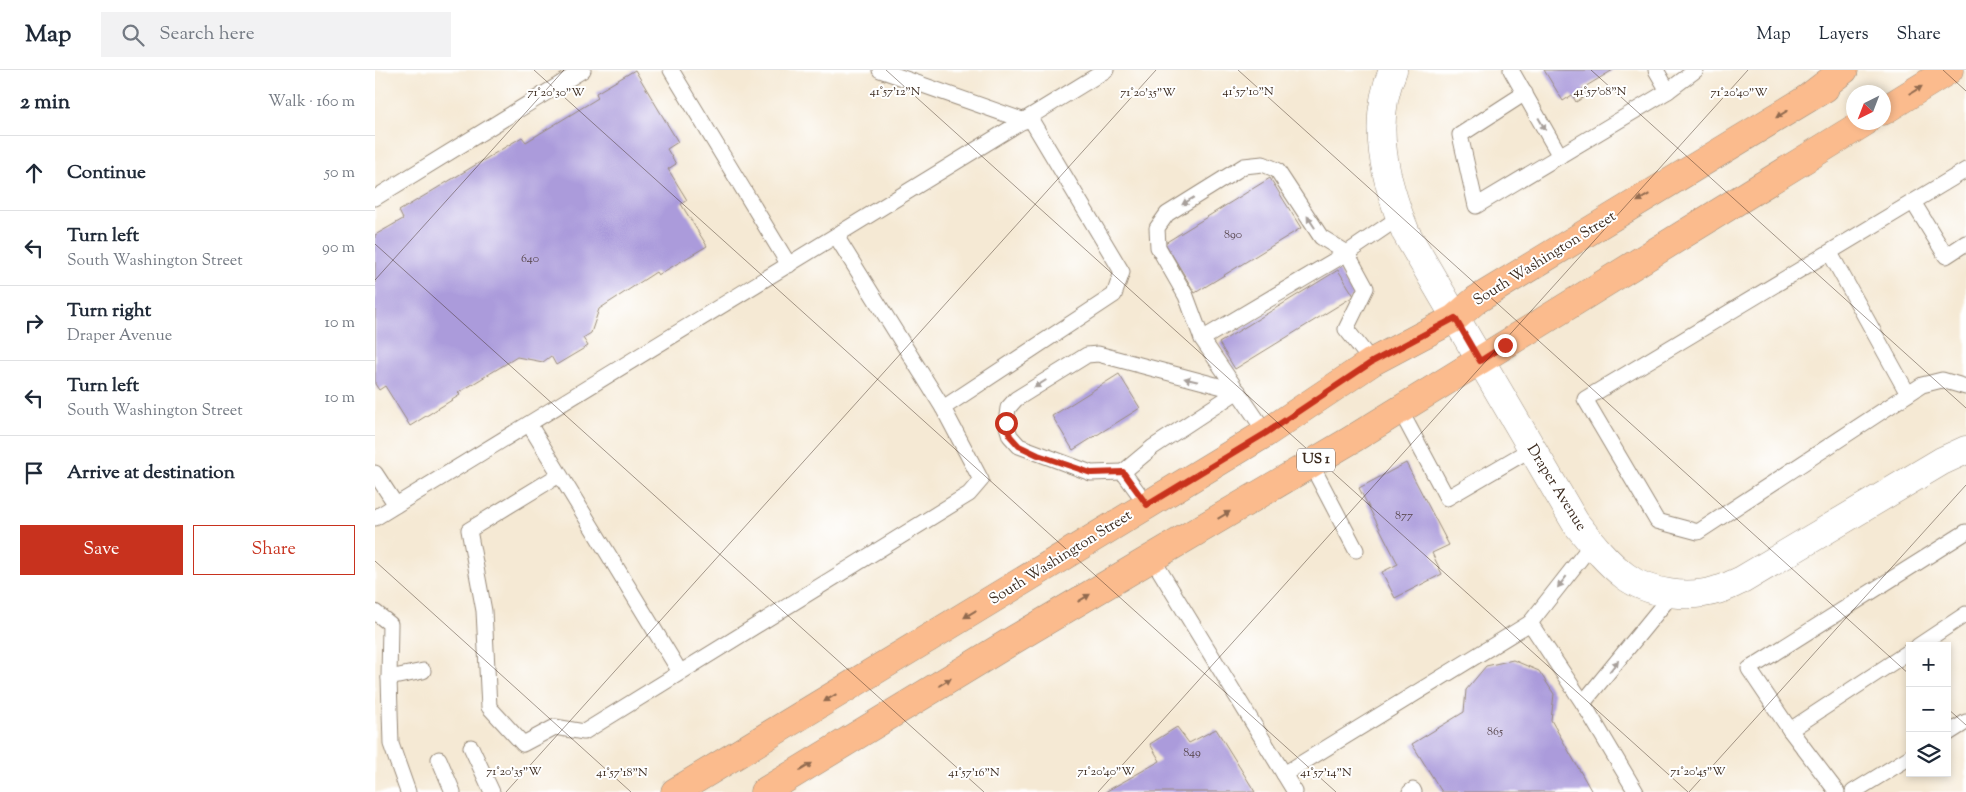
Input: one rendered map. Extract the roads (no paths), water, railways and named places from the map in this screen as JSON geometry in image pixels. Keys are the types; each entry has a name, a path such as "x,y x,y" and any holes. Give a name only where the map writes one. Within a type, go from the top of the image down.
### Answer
{"main road":[{"path":"1805,100 1844,70"},
{"name":"South Washington Street","path":"675,792 1266,433 1372,362 1455,318 1476,300 1853,70"},
{"path":"1891,106 1949,70"},
{"name":"US 1","path":"764,792 1015,639 1400,410 1852,130"}],"street":[{"name":"Draper Avenue","path":"1393,70 1382,109 1381,139 1386,172 1399,217 1420,258 1575,522 1592,544 1626,577 1672,594 1695,595 1711,592 1742,580 1896,487 1966,450"}],"lane":[{"path":"375,198 583,70"},
{"path":"671,70 789,265"},
{"path":"880,70 1027,120 1122,272 1114,295 943,408"},
{"path":"375,518 1106,70"},
{"path":"1511,70 1560,156"},
{"path":"1656,70 1667,91"},
{"path":"1525,93 1460,135 1476,206 1667,91 1696,70"},
{"path":"1266,433 1202,339 1186,296 1158,248 1157,228 1167,214 1245,166 1263,164 1277,170 1321,237 1347,252 1366,288 1346,329 1372,362"},
{"path":"1966,170 1585,399 1657,521 1698,532 1921,385 1942,380 1966,387"},
{"path":"1913,202 1946,256 1966,243"},
{"path":"1202,339 1347,252 1399,217"},
{"path":"559,475 469,530 484,611 489,707 523,744 555,727 584,732 969,494 981,480 943,408 836,236"},
{"path":"1830,253 1908,394"},
{"path":"1098,354 1238,391 1153,447 1123,472 1091,473 1019,446 1010,436 1006,423 1008,408 1016,399 1087,355 1098,354"},
{"path":"1400,410 1447,498 1531,448"},
{"path":"529,424 680,672"},
{"path":"1311,464 1356,550"},
{"path":"1123,472 1147,505"},
{"path":"375,473 396,505"},
{"path":"1837,792 1790,730 1749,669 1966,532"},
{"path":"1284,774 1530,622 1592,544"},
{"path":"1152,558 1295,792"},
{"path":"1583,703 1672,594"},
{"path":"375,612 390,624 391,744 408,792"},
{"path":"1924,642 1966,614"},
{"path":"1530,622 1583,703 1636,792"},
{"path":"1790,730 1906,654"},
{"path":"389,678 423,671"},
{"path":"1950,732 1966,722"},
{"path":"471,746 492,792"},
{"path":"1853,792 1906,759"},
{"path":"439,760 453,792"},
{"path":"1410,792 1413,790 1414,792"}]}
